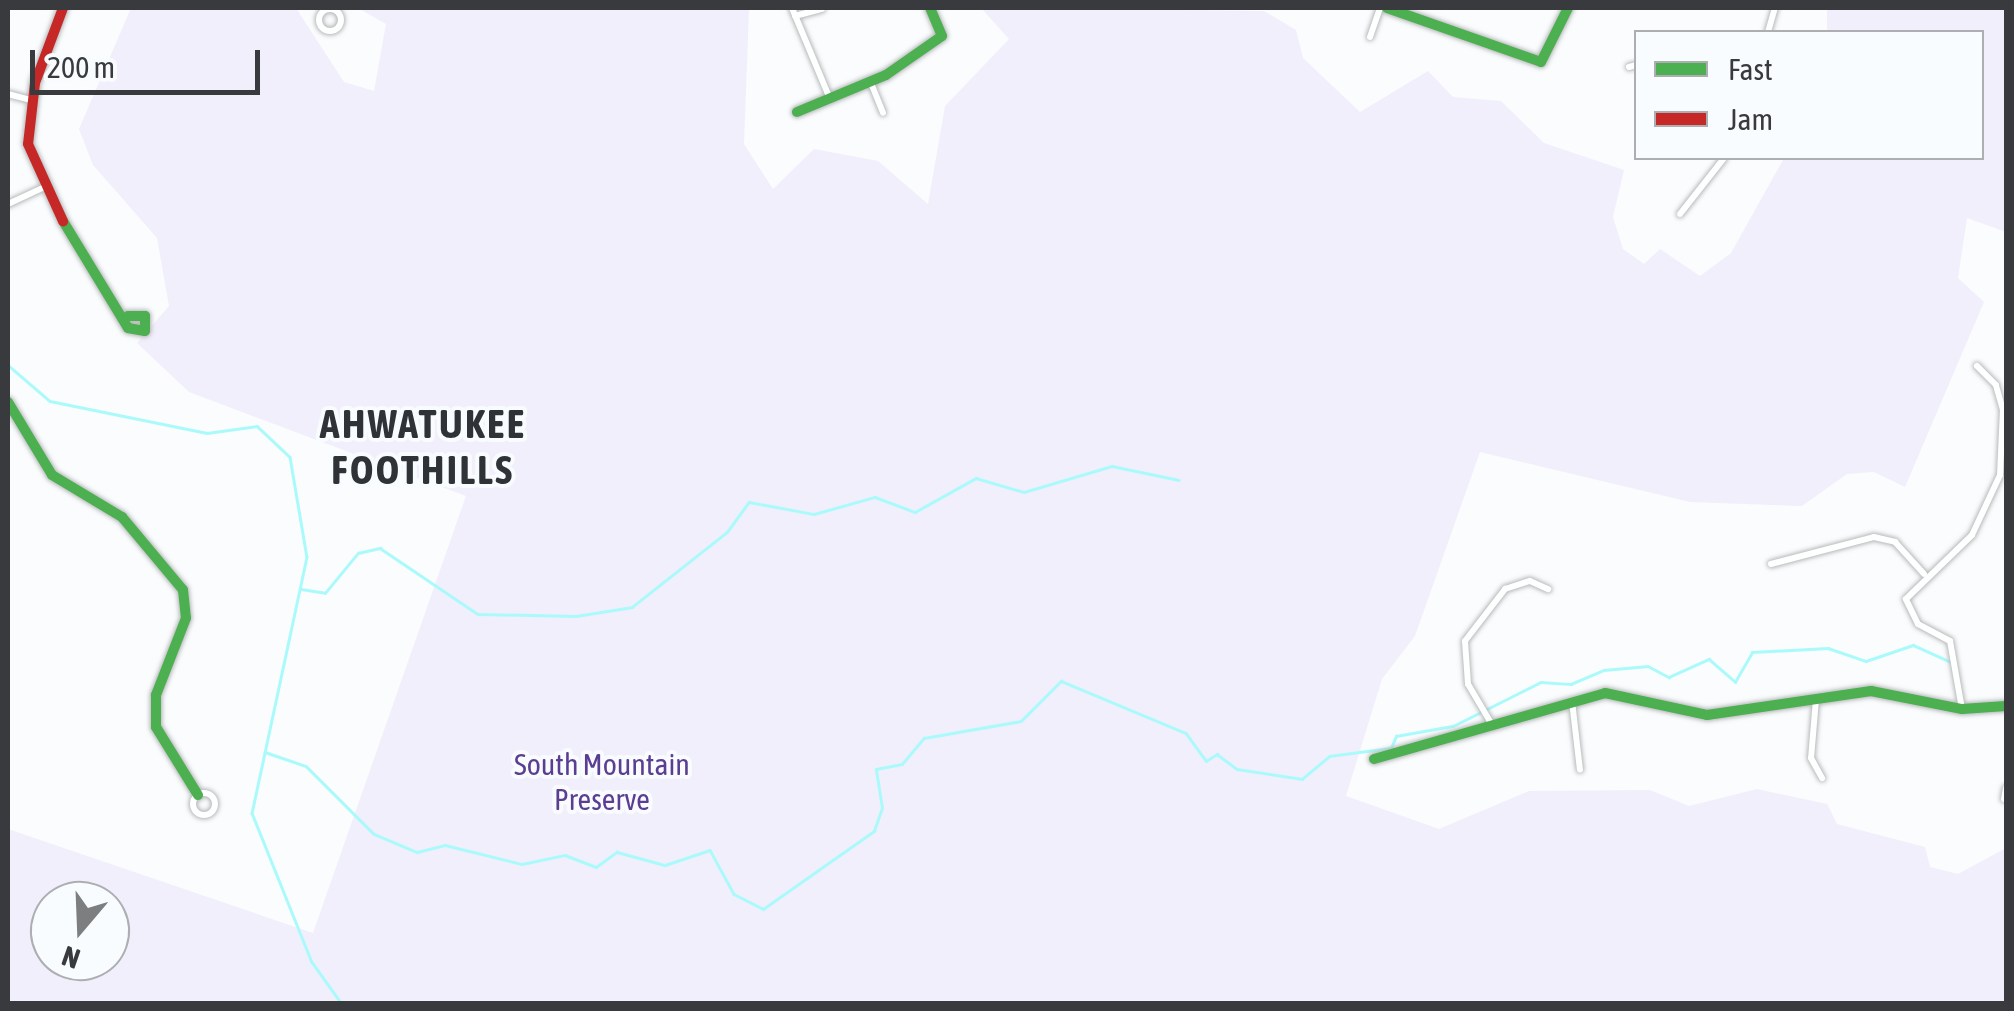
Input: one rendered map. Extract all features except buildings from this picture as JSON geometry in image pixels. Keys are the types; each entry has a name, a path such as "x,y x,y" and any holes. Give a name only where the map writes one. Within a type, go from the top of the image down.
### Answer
{"street":[{"path":"63,8 31,100 28,144 77,252 128,316"},
{"path":"792,8 831,100"},
{"path":"795,16 822,8"},
{"path":"797,112 871,83 942,36 930,8"},
{"path":"1370,37 1384,8 1542,62 1568,8"},
{"path":"871,83 883,113"},
{"path":"8,94 31,100"},
{"path":"1680,214 1722,160"},
{"path":"8,204 44,186"},
{"path":"1962,708 1950,641 1908,615 1910,586 1972,534 2000,475 2003,410 1996,385 1977,366"},
{"path":"8,402 52,475 122,517 183,590 186,618 156,695 156,726 198,795"},
{"path":"1770,564 1874,537 1895,542 1924,574"},
{"path":"1492,722 1468,684 1464,642 1506,589 1530,581 1548,589"},
{"path":"1374,759 1572,701 1630,695 1724,715 1871,692 1962,708 2006,706"},
{"path":"1816,699 1811,758 1822,778"},
{"path":"1572,701 1580,770"},
{"path":"2004,799 2006,788"}],"green space":[{"name":"South Mountain Preserve","path":"131,8 296,8 344,82 374,91 386,24 358,8 749,8 744,144 773,189 814,149 878,161 928,204 945,106 1009,39 981,8 1264,11 1296,30 1303,58 1360,112 1428,71 1453,97 1501,101 1544,143 1624,170 1613,217 1623,249 1644,264 1660,249 1700,276 1731,253 1783,160 1984,160 1984,30 1827,30 1827,8 2006,8 2006,232 1967,218 1958,278 1984,302 1905,487 1874,472 1847,474 1802,506 1690,502 1480,452 1415,636 1382,679 1346,796 1439,829 1529,791 1650,790 1689,806 1757,789 1827,804 1837,824 1925,847 1930,867 1958,874 2006,848 2006,1003 8,1004 8,829 313,933 466,496 189,392 137,343 169,306 157,238 93,165 79,129"}],"waterway":[{"path":"8,365 50,401 207,433 257,426 290,457 307,557 252,813 312,962 342,1004"},
{"path":"301,589 325,593 358,553 380,548 478,614 576,616 632,607 727,532 749,502 814,514 875,497 915,512 976,478 1024,492 1112,466 1179,480"},
{"path":"265,752 306,766 374,834 417,852 445,845 522,864 565,855 596,867 617,852 665,865 710,850 734,894 763,909 874,831 882,808 876,769 902,764 924,738 1021,721 1061,681 1186,733 1206,761 1217,754 1237,769 1302,779 1329,756 1391,748 1396,736 1453,726 1541,682 1571,684 1604,670 1648,666 1669,677 1709,659 1735,682 1752,652 1828,648 1866,661 1913,645 1951,662"}],"traffic: fast":[{"path":"797,112 886,75 942,36 930,8"},
{"path":"1387,8 1541,62 1568,8"},
{"path":"63,221 128,328 145,331 145,316 128,316"},
{"path":"8,402 52,475 122,517 183,590 186,618 156,695 156,727 198,795"},
{"path":"1374,759 1605,693 1707,715 1871,691 1962,709 2006,706"}],"traffic: jam":[{"path":"63,8 35,83 28,144 63,221"}],"district":[{"name":"AHWATUKEE FOOTHILLS","path":"423,447"}]}
